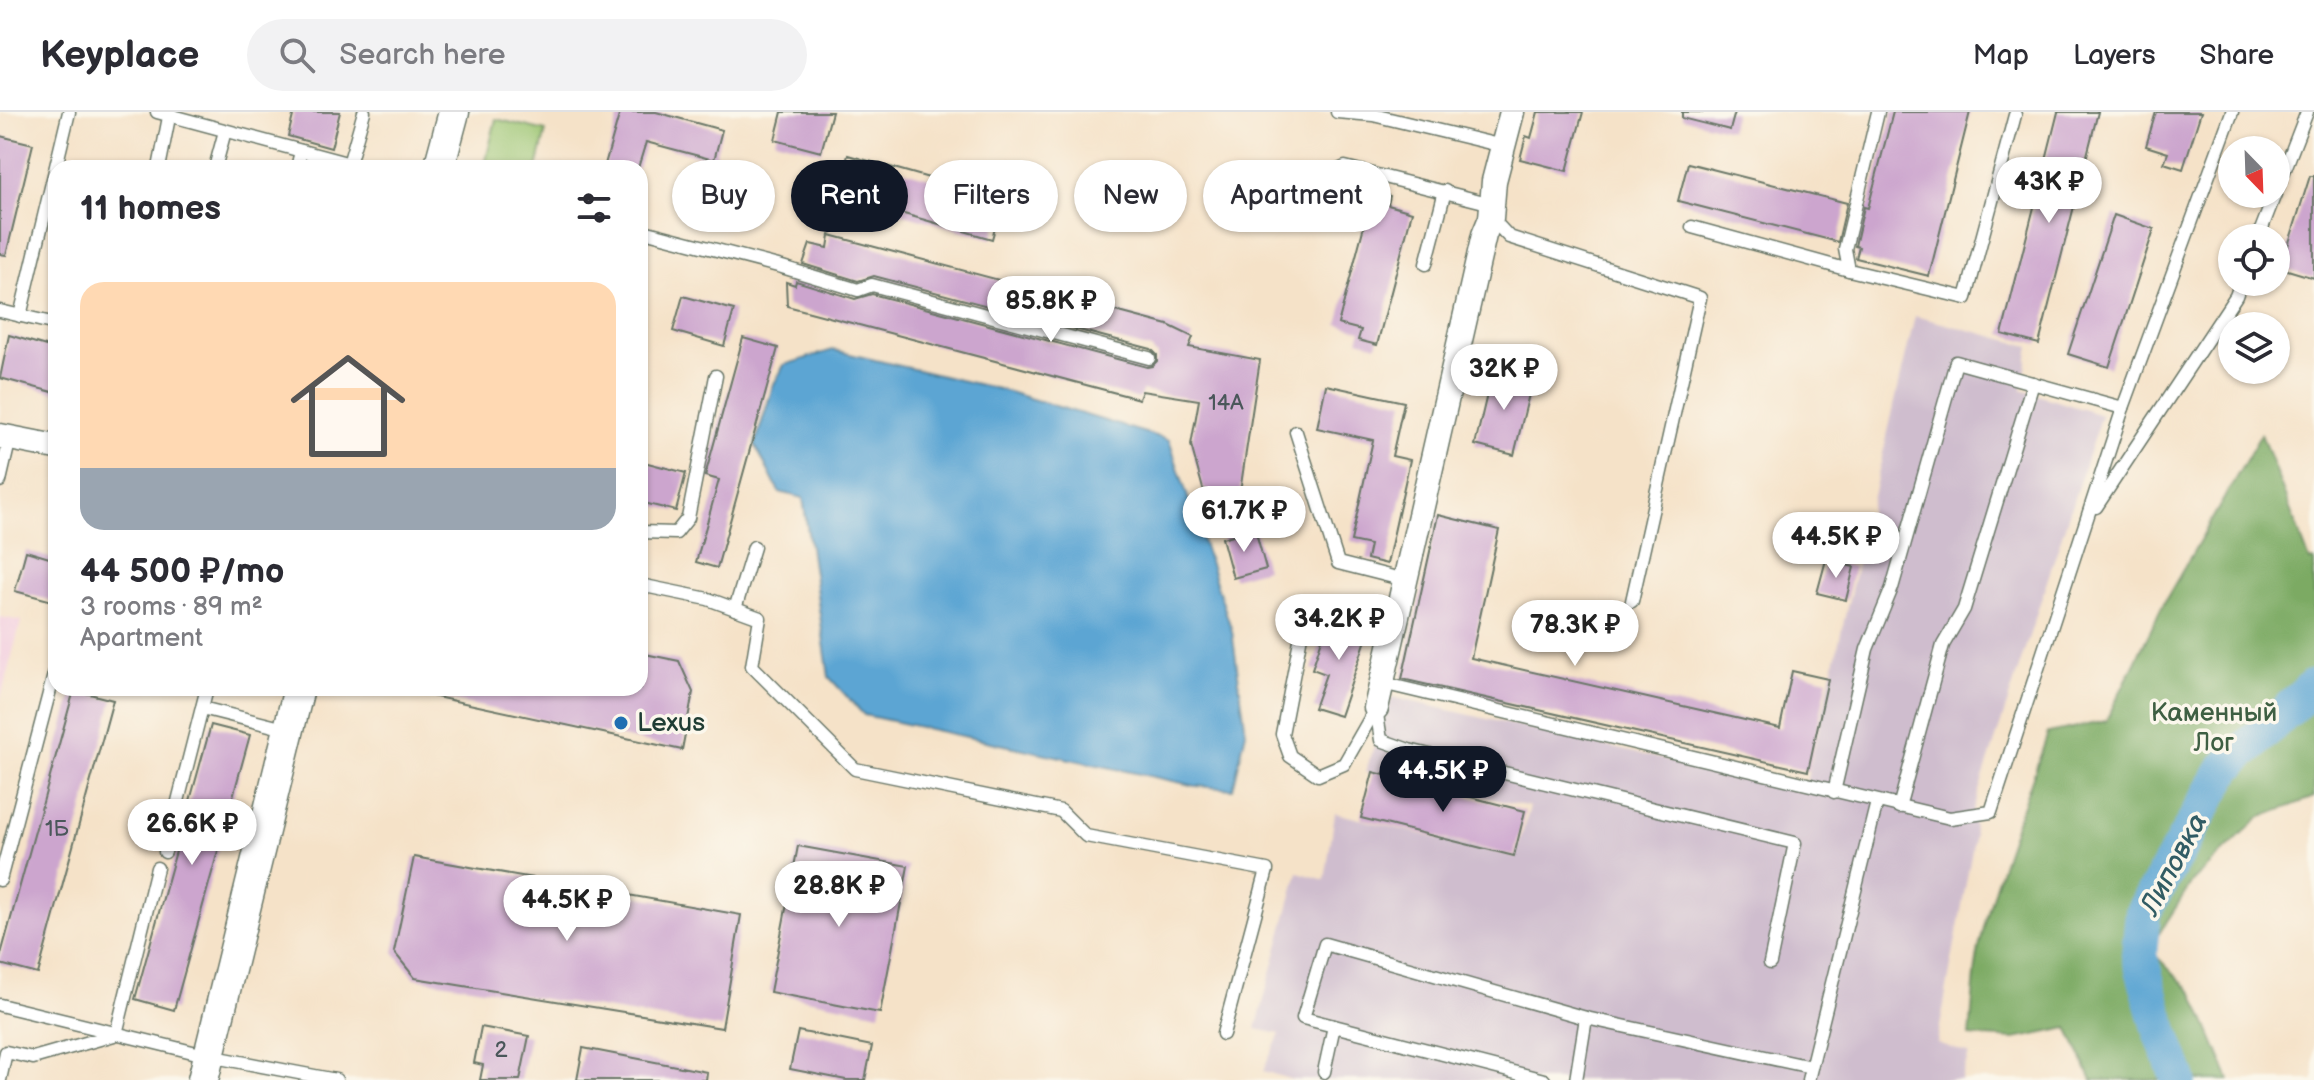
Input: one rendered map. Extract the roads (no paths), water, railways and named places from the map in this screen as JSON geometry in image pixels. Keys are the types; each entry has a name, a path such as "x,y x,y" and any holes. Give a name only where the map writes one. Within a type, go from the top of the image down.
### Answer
{"street":[{"path":"441,160 454,112"},
{"path":"1376,708 1492,211 1494,181 1512,112"},
{"path":"5,437 48,445"},
{"path":"206,1068 297,696"}],"lane":[{"path":"57,160 69,112"},
{"path":"350,160 364,112"},
{"path":"1337,112 1373,115 1503,146"},
{"path":"1849,270 1845,249 1878,112"},
{"path":"1382,683 1950,818 1991,812 2123,408 2232,112"},
{"path":"2290,156 2307,112"},
{"path":"160,160 165,113 334,160"},
{"path":"1692,227 1966,298 2015,115"},
{"path":"217,160 225,131"},
{"path":"299,160 301,151"},
{"path":"1391,178 1445,191 1492,211 1509,237 1700,298 1632,601"},
{"path":"1426,264 1445,191"},
{"path":"20,316 48,199"},
{"path":"648,232 858,290 872,285 1149,358"},
{"path":"2084,525 2236,296"},
{"path":"0,311 48,322"},
{"path":"1834,792 1867,649 1892,588 1956,362 2123,408"},
{"path":"648,532 676,533 688,518 716,376"},
{"path":"1899,807 1943,645 1964,609 2033,383"},
{"path":"1296,432 1338,563 1405,580"},
{"path":"0,481 5,437"},
{"path":"735,609 754,547"},
{"path":"648,587 708,599 760,618 752,666 855,769 1061,811 1086,836 1267,870 1223,1034"},
{"path":"1302,630 1282,734 1290,756 1318,775 1344,764 1376,708"},
{"path":"0,880 48,696"},
{"path":"165,852 205,696"},
{"path":"202,708 289,730"},
{"path":"1376,708 1381,740 1409,750 1795,843 1770,963"},
{"path":"1544,1080 1303,1018 1325,944 1586,1018 1810,1074 1877,802"},
{"path":"116,1034 157,868"},
{"path":"0,1005 116,1034 206,1068 336,1080"},
{"path":"1576,1080 1586,1018"},
{"path":"1324,1072 1334,1026"},
{"path":"3,1052 33,1058 116,1034"},
{"path":"0,1039 3,1052 0,1080"}],"water":[{"path":"833,350 1002,390 1169,440 1232,631 1246,732 1233,789 1196,786 864,715 829,677 803,498 779,492 755,445 773,386 784,365"}],"waterway":[{"name":"Липовка","path":"2179,1080 2139,955 2143,912 2226,767 2314,686"}],"place":[{"name":"Lexus","path":"621,723"}],"park label":[{"name":"Каменный Лог","path":"2214,728"}]}
